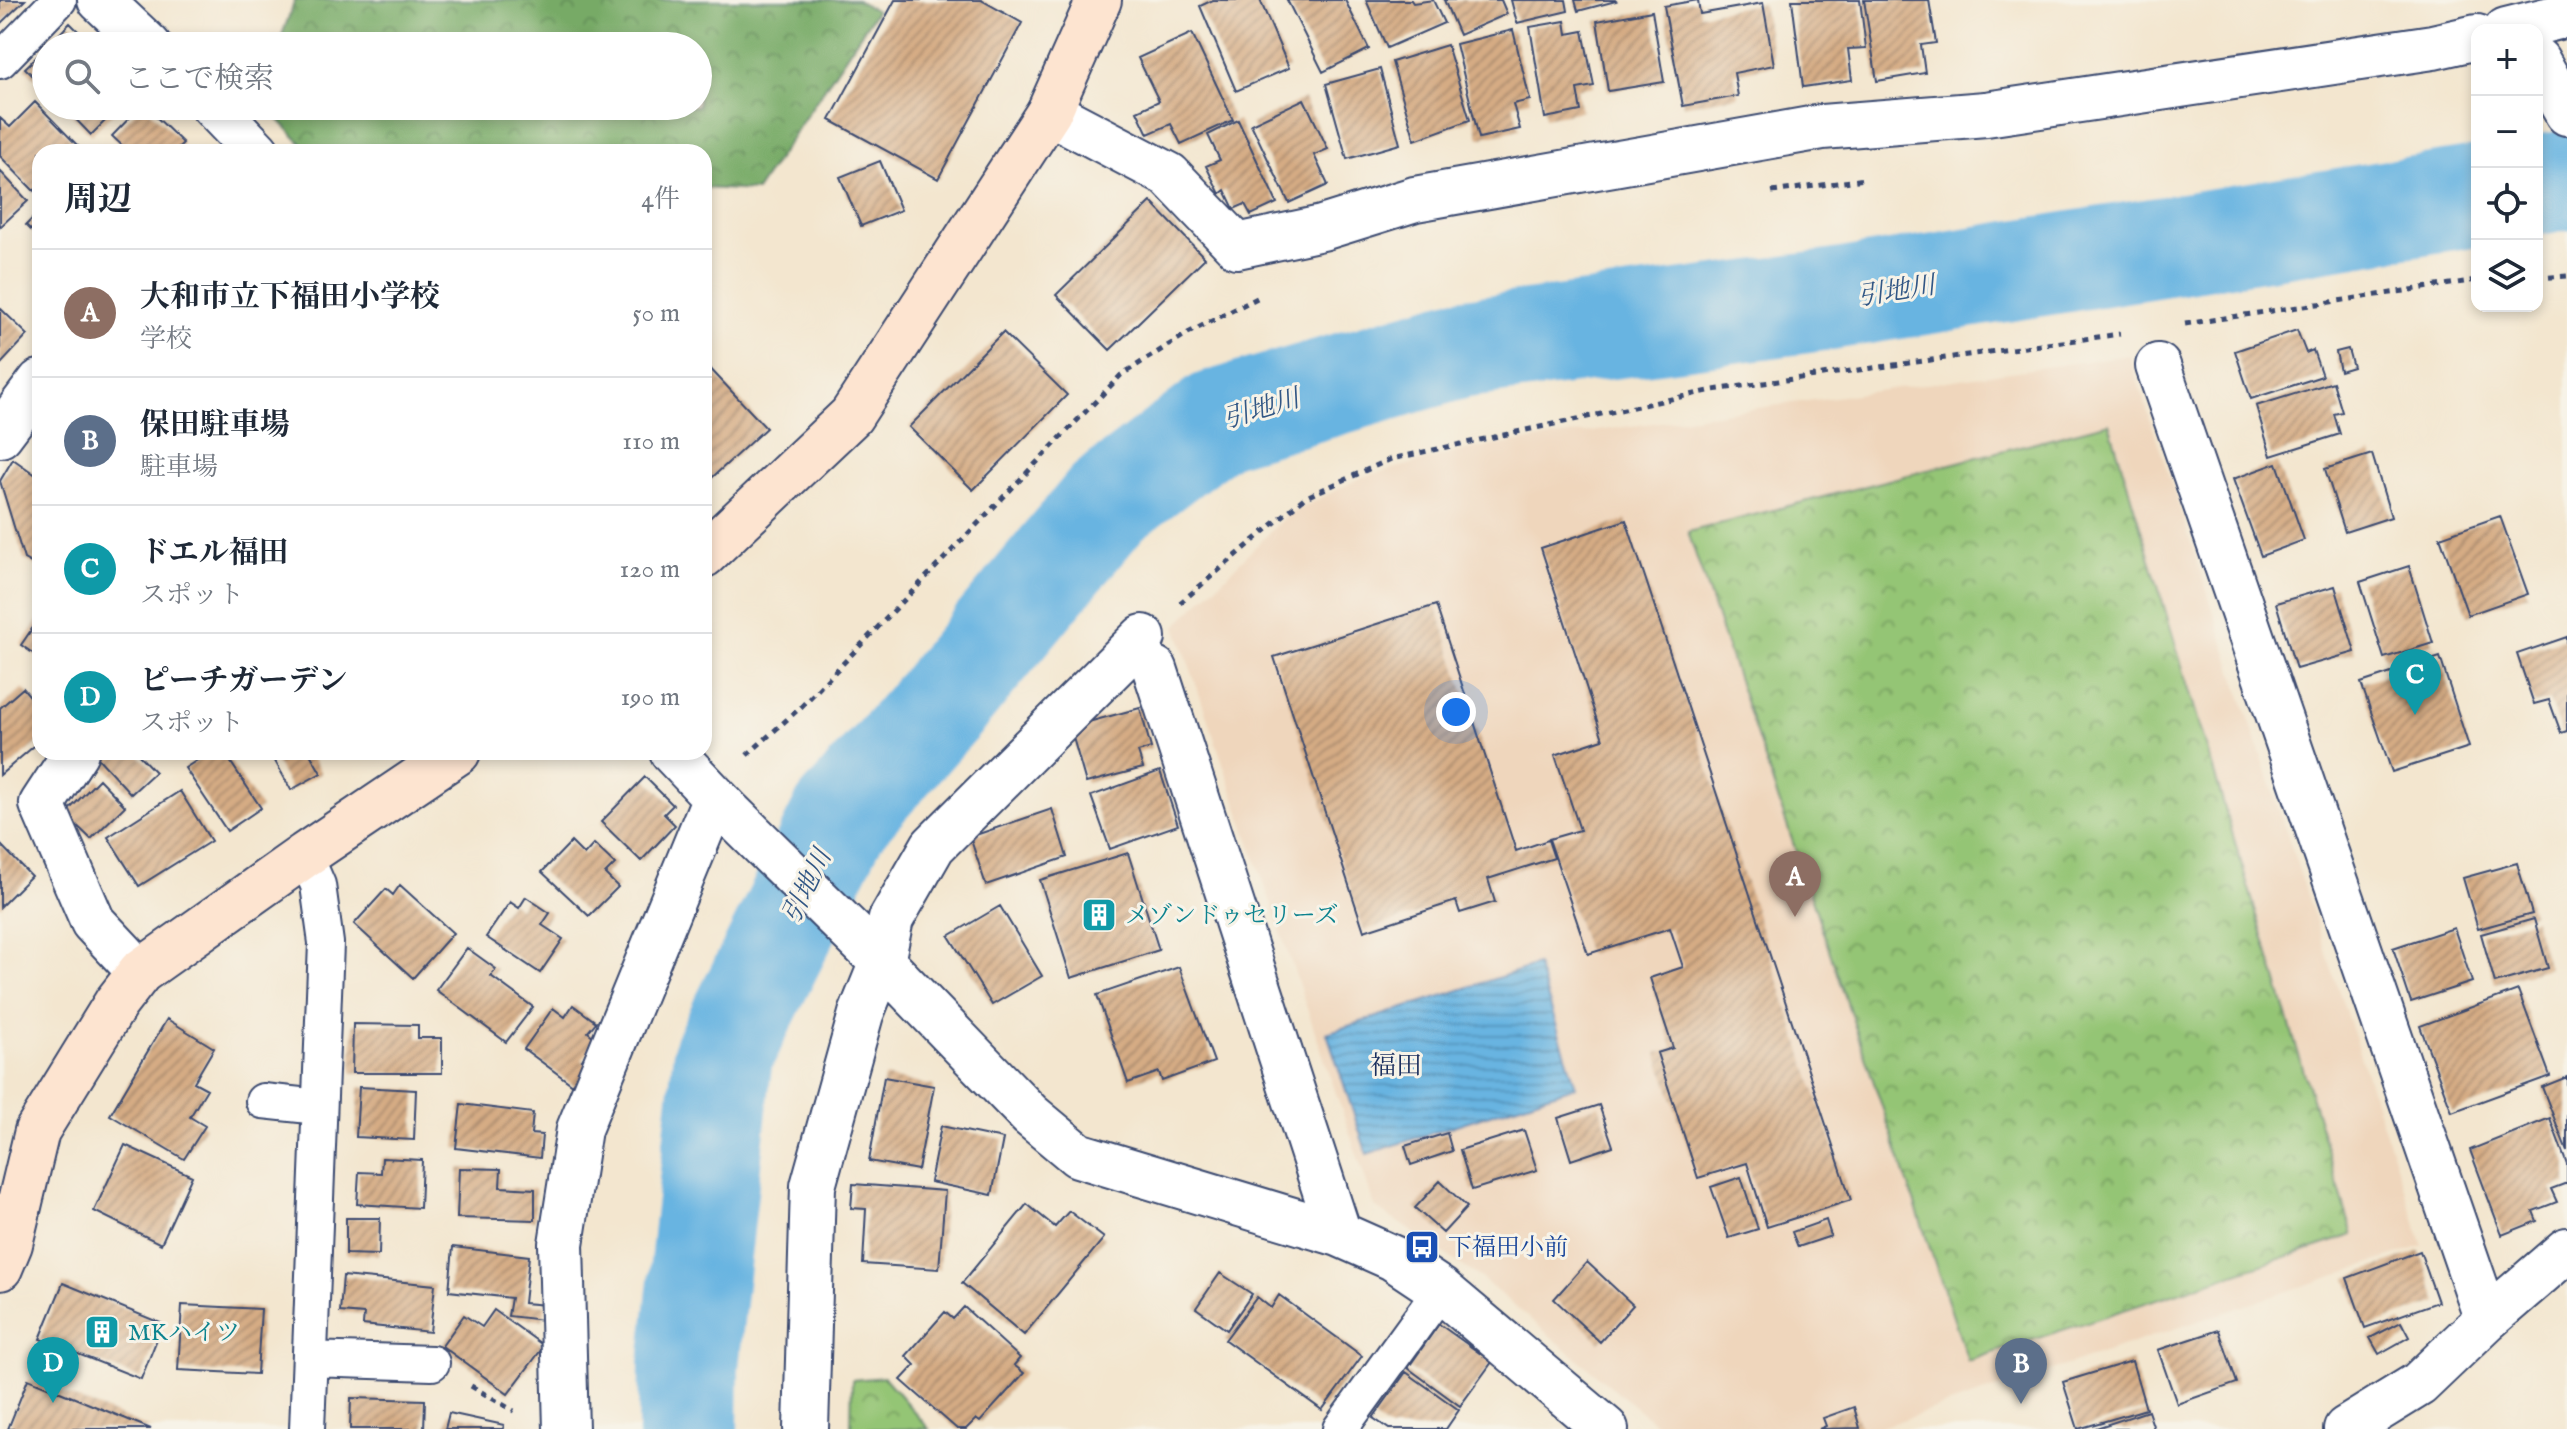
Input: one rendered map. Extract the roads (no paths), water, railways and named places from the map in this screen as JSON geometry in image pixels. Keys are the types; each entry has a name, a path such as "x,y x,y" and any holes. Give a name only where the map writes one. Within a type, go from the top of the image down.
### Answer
{"street":[{"path":"100,0 134,32"},
{"path":"712,547 851,416 1049,112 1099,0"},
{"path":"2543,32 2567,15"},
{"path":"1049,112 1169,175 1237,246 1322,228 1415,199 1822,127 1986,114 2433,47 2471,47"},
{"path":"2158,366 2487,1319"},
{"path":"0,435 32,393"},
{"path":"806,1429 813,1186 861,1014 871,951 933,846 1149,653 1339,1234"},
{"path":"71,760 42,804 93,922 140,972"},
{"path":"0,1268 10,1244 37,1131 116,1003 140,972 446,760"},
{"path":"680,760 1030,1115 1078,1155 1339,1234 1393,1258 1441,1290 1606,1429"},
{"path":"566,1429 561,1244 579,1129 722,805"},
{"path":"2346,1429 2419,1384 2487,1319 2564,1261"}],"lane":[{"path":"0,61 59,0"},
{"path":"305,855 318,885 326,943 307,1429"},
{"path":"263,1101 319,1107"},
{"path":"1340,1429 1441,1290"},
{"path":"310,1359 432,1363"}],"water":[{"path":"1537,965 1576,1086 1367,1154 1327,1033"}],"waterway":[{"name":"引地川","path":"2543,184 2567,180"},
{"name":"引地川","path":"688,1429 689,1365 723,1054 840,818 942,702 1108,502 1216,420 1459,349 1830,300 2471,197"}],"place":[{"name":"ドエル福田","path":"2415,715"},
{"name":"メゾンドゥセリーズ","path":"1099,915"},
{"name":"大和市立下福田小学校","path":"1795,917"},
{"name":"下福田小前","path":"1422,1247"},
{"name":"MKハイツ","path":"102,1332"},
{"name":"ピーチガーデン","path":"53,1403"},
{"name":"保田駐車場","path":"2021,1404"}],"district":[{"name":"福田","path":"1396,1065"}]}
